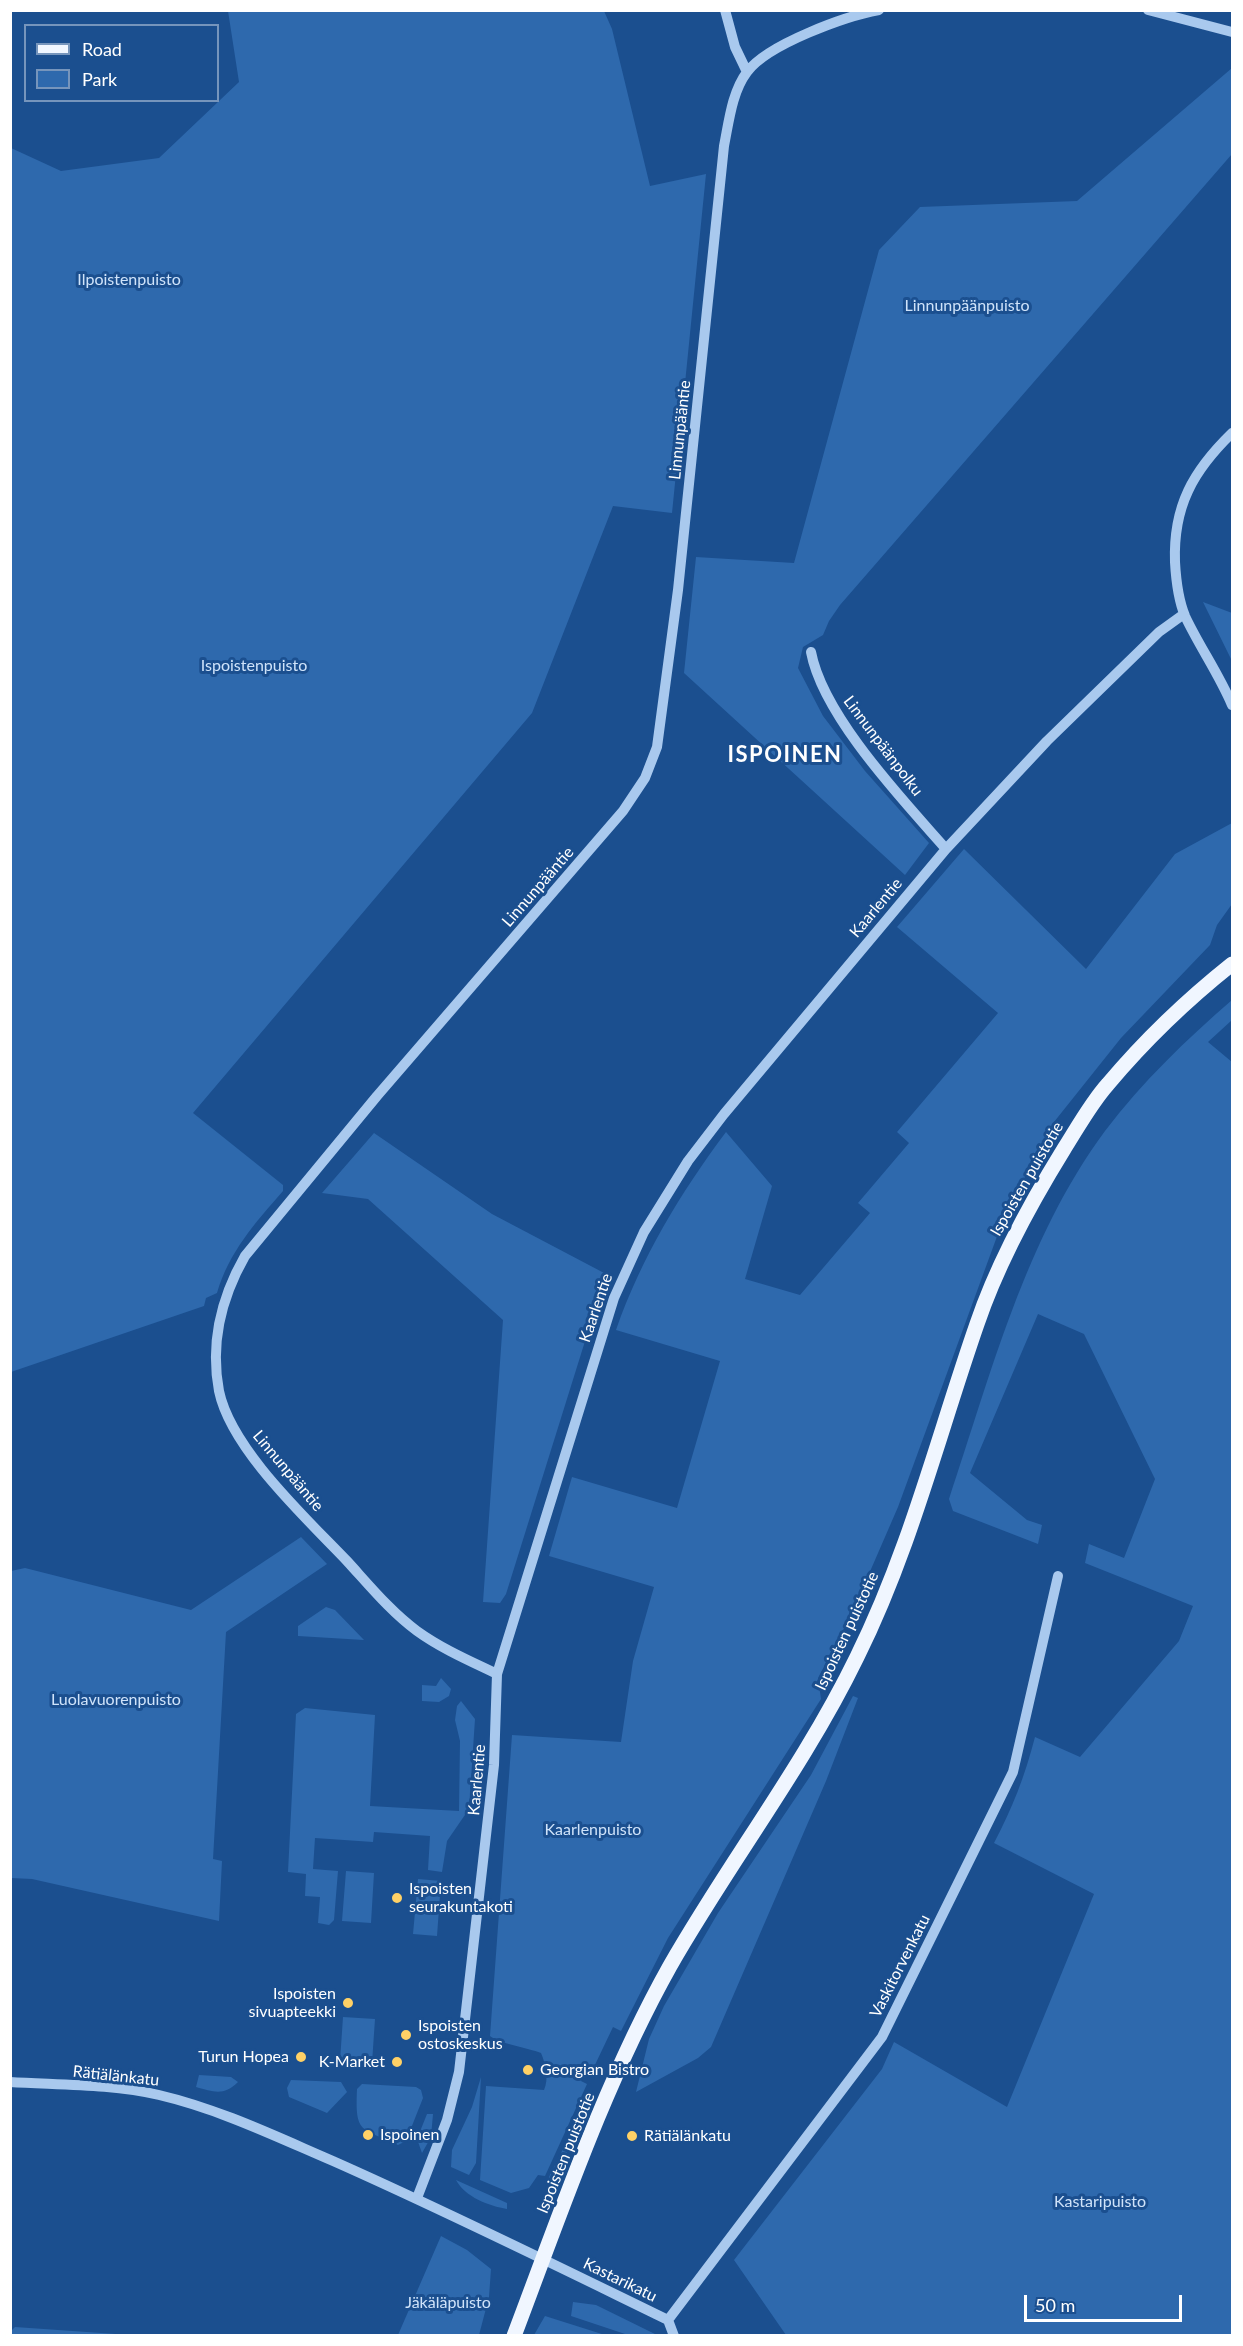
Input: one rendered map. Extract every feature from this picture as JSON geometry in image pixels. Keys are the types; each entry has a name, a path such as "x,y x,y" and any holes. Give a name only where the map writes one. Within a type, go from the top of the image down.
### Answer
{"main road":[{"name":"Ispoisten puistotie","path":"514,2336 610,2091 664,1978 699,1917 820,1728 858,1656 899,1562 948,1419 977,1323 1014,1236 1042,1184 1106,1086 1162,1027 1233,964"}],"street":[{"path":"725,10 735,46 747,72"},
{"name":"Linnunpääntie","path":"497,1674 444,1649 400,1617 285,1494 251,1453 233,1425 220,1392 215,1348 219,1325 229,1284 245,1256 377,1096 623,811 650,765 657,747 678,590 724,146 736,92 747,72 759,59 801,36 879,10"},
{"path":"1148,10 1233,32"},
{"path":"1233,433 1199,470 1184,496 1175,545 1176,583 1184,614 1233,705"},
{"name":"Kaarlentie","path":"417,2198 447,2120 459,2072 495,1765 497,1674 614,1298 644,1232 688,1161 724,1114 946,849 1054,733 1159,632 1184,614"},
{"name":"Linnunpäänpolku","path":"811,652 815,674 847,726 873,763 946,849"},
{"name":"Vaskitorvenkatu","path":"668,2320 882,2037 1013,1772 1058,1576"},
{"name":"Rätiälänkatu","path":"10,2082 159,2094 224,2116 417,2198 544,2259"},
{"name":"Kastarikatu","path":"544,2259 668,2320 674,2336"}],"green space":[{"name":"Ispoistenpuisto","path":"228,11 604,11 612,29 650,186 706,174 672,513 613,506 532,713 193,1113 283,1185 283,1191 253,1227 228,1264 217,1293 206,1298 204,1306 11,1372 11,148 61,171 159,158 239,82"},
{"name":"Linnunpäänpuisto","path":"1232,68 1232,154 840,605 823,635 803,647 798,668 823,716 865,771 929,843 905,875 684,673 696,557 794,563 879,250 920,207 1077,201"},
{"path":"1203,602 1232,613 1232,662 1231,659"},
{"name":"Kaarlenpuisto","path":"1232,823 1232,904 1217,925 1210,945 1121,1038 1054,1122 1003,1220 898,1507 852,1613 818,1678 821,1699 668,1938 621,2031 613,2027 593,2069 588,2067 581,2081 587,2084 545,2176 538,2175 529,2188 511,2193 480,2180 486,2086 544,2090 547,2077 541,2053 490,2036 512,1735 621,1742 633,1661 654,1587 549,1556 572,1477 677,1508 720,1361 616,1330 637,1277 664,1226 693,1178 726,1132 772,1186 745,1279 800,1295 870,1213 858,1203 909,1143 897,1132 998,1013 897,927 964,849 1086,969 1175,854"},
{"name":"Kastaripuisto","path":"1232,1000 1232,1020 1208,1042 1232,1062 1232,2335 786,2335 734,2260 882,2069 894,2042 1007,2107 1094,1894 994,1843 1007,1818 1035,1737 1080,1757 1179,1641 1193,1606 1085,1563 1089,1544 1124,1558 1155,1479 1084,1334 1038,1314 970,1473 1027,1520 1042,1525 1038,1544 953,1511 949,1499 1013,1309 1053,1216 1077,1173 1105,1131 1134,1095 1181,1046"},
{"path":"374,1133 492,1214 606,1274 506,1594 500,1603 483,1602 503,1320 368,1199 322,1193"},
{"name":"Luolavuorenpuisto","path":"301,1537 327,1564 226,1632 213,1859 222,1861 219,1921 32,1879 11,1878 11,1571 25,1568 191,1610"},
{"path":"326,1607 335,1610 364,1640 298,1636 298,1626"},
{"path":"441,1678 451,1689 449,1696 439,1702 422,1701 422,1685 436,1686"},
{"path":"853,1696 858,1698 826,1781 711,2047 698,2058 636,2092 649,2039 664,2006 718,1913 811,1775"},
{"path":"461,1701 475,1719 469,1809 447,1841 442,1872 428,1870 430,1836 374,1832 373,1842 315,1838 313,1869 338,1871 334,1920 329,1925 318,1923 320,1897 305,1896 306,1874 288,1872 296,1714 305,1708 375,1715 370,1806 459,1811 460,1741 455,1720 457,1706"},
{"path":"346,1871 374,1873 371,1923 342,1921"},
{"path":"418,1879 441,1881 437,1936 413,1934"},
{"path":"343,2017 375,2019 372,2063 340,2061"},
{"path":"199,2075 231,2077 238,2082 223,2091 214,2091 196,2087"},
{"path":"481,2077 476,2163 469,2175 451,2167 452,2150 472,2107"},
{"path":"291,2080 341,2082 347,2092 327,2113 289,2097 287,2088"},
{"path":"362,2084 416,2087 421,2090 423,2098 406,2141 398,2145 362,2127 357,2114 357,2089"},
{"path":"427,2114 433,2114 431,2137 422,2153 417,2139"},
{"path":"578,2119 581,2121 549,2194 546,2191 549,2177"},
{"path":"456,2180 507,2203 507,2209 478,2200 465,2191"},
{"name":"Jäkäläpuisto","path":"441,2236 467,2250 491,2269 489,2297 479,2335 398,2335"},
{"path":"573,2302 596,2305 657,2335 628,2335 571,2316"},
{"path":"545,2316 605,2335 534,2335"},
{"path":"15,2327 130,2335 11,2335"}],"place":[{"name":"Ispoisten seurakuntakoti","path":"397,1898"},
{"name":"Ispoisten sivuapteekki","path":"348,2003"},
{"name":"Ispoisten ostoskeskus","path":"406,2035"},
{"name":"Turun Hopea","path":"301,2057"},
{"name":"K-Market","path":"397,2062"},
{"name":"Georgian Bistro","path":"528,2070"},
{"name":"Ispoinen","path":"368,2135"},
{"name":"Rätiälänkatu","path":"632,2136"}],"district":[{"name":"ISPOINEN","path":"785,755"}],"park label":[{"name":"Ilpoistenpuisto","path":"129,280"}]}
